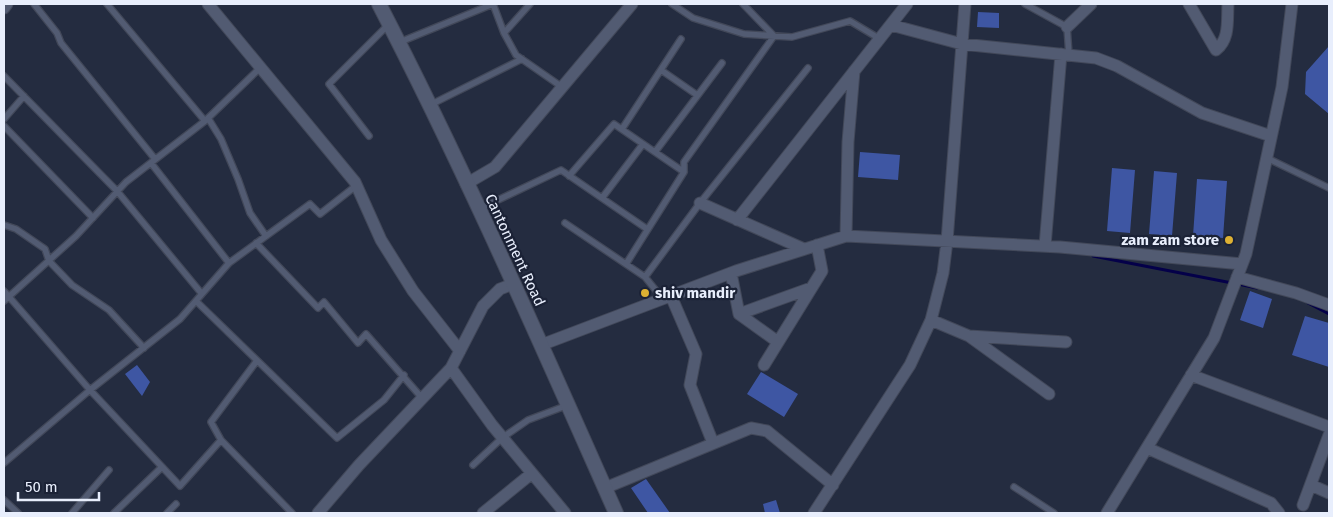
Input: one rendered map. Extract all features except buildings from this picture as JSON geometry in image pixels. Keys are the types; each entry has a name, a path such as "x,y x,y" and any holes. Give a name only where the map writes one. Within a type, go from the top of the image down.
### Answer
{"street":[{"path":"4,8 7,4"},
{"path":"208,4 356,185 381,240 413,291 460,351"},
{"name":"Cantonment Road","path":"379,4 400,42 430,105 616,513"},
{"path":"466,184 495,167 632,4"},
{"path":"737,220 907,4"},
{"path":"814,513 910,364 931,320 943,273 947,241 965,4"},
{"path":"1067,27 1091,4"},
{"path":"1188,4 1216,50 1224,44 1227,35 1228,4"},
{"path":"1106,513 1214,338 1238,277 1282,87 1292,4"},
{"path":"890,25 962,44 1096,58 1117,66 1202,113 1271,136"},
{"path":"1045,246 1065,55"},
{"path":"846,236 848,142 854,71"},
{"path":"700,203 804,249"},
{"path":"541,345 731,273 846,236 1045,246 1242,264"},
{"path":"764,365 822,271 817,245"},
{"path":"731,273 740,314 778,342"},
{"path":"1238,277 1296,293 1329,305"},
{"path":"318,513 451,368 483,306 500,289 513,284"},
{"path":"740,314 811,288"},
{"path":"667,297 696,354 690,385 713,443"},
{"path":"931,320 969,336 1049,394"},
{"path":"969,336 1066,342"},
{"path":"451,368 502,438 565,513"},
{"path":"1191,375 1329,426"},
{"path":"605,488 751,428 767,431 833,484"},
{"path":"1303,505 1329,434"},
{"path":"1147,448 1270,503 1279,513"},
{"path":"483,513 531,474"},
{"path":"1311,484 1329,493"}],"lane":[{"path":"34,4 58,33 61,43 153,161 229,263"},
{"path":"106,4 206,120 224,147 250,213 266,236"},
{"path":"400,42 493,4 504,33 516,55 562,87"},
{"path":"504,33 530,4"},
{"path":"672,4 693,18 744,34 792,37 850,21 880,39"},
{"path":"743,4 774,36"},
{"path":"1025,4 1067,27 1065,55"},
{"path":"369,136 329,84 389,23"},
{"path":"626,264 684,172 684,162 774,36"},
{"path":"622,129 681,39"},
{"path":"430,105 522,59"},
{"path":"655,152 722,62"},
{"path":"6,299 49,261 93,218 117,191 206,120 260,68"},
{"path":"645,277 700,203 808,68"},
{"path":"661,70 697,95"},
{"path":"4,76 117,191 202,294"},
{"path":"4,119 24,96"},
{"path":"569,176 614,124 684,172"},
{"path":"4,126 93,218"},
{"path":"602,198 643,144"},
{"path":"1267,158 1329,188"},
{"path":"478,210 561,170 648,229"},
{"path":"4,463 90,390 180,319 229,263 310,204 320,214 356,185"},
{"path":"565,223 645,277 667,297"},
{"path":"4,225 16,229 44,249 49,261 72,285 109,310 144,348"},
{"path":"256,243 318,308 324,302 358,343 366,334 404,375 422,398"},
{"path":"4,291 6,299 180,486 221,440"},
{"path":"196,301 256,362 337,438 384,400 404,375"},
{"path":"256,362 211,422 221,440 292,513"},
{"path":"473,465 502,438 528,420 568,405"},
{"path":"114,513 162,467"},
{"path":"72,513 110,470"},
{"path":"1014,487 1054,513"},
{"path":"4,500 18,513"},
{"path":"167,513 176,504"}],"waterway":[{"path":"1093,256 1232,283"},
{"path":"1238,284 1257,288"},
{"path":"1308,303 1329,314"}],"place":[{"name":"zam zam store","path":"1229,240"},
{"name":"shiv mandir","path":"645,293"}]}
